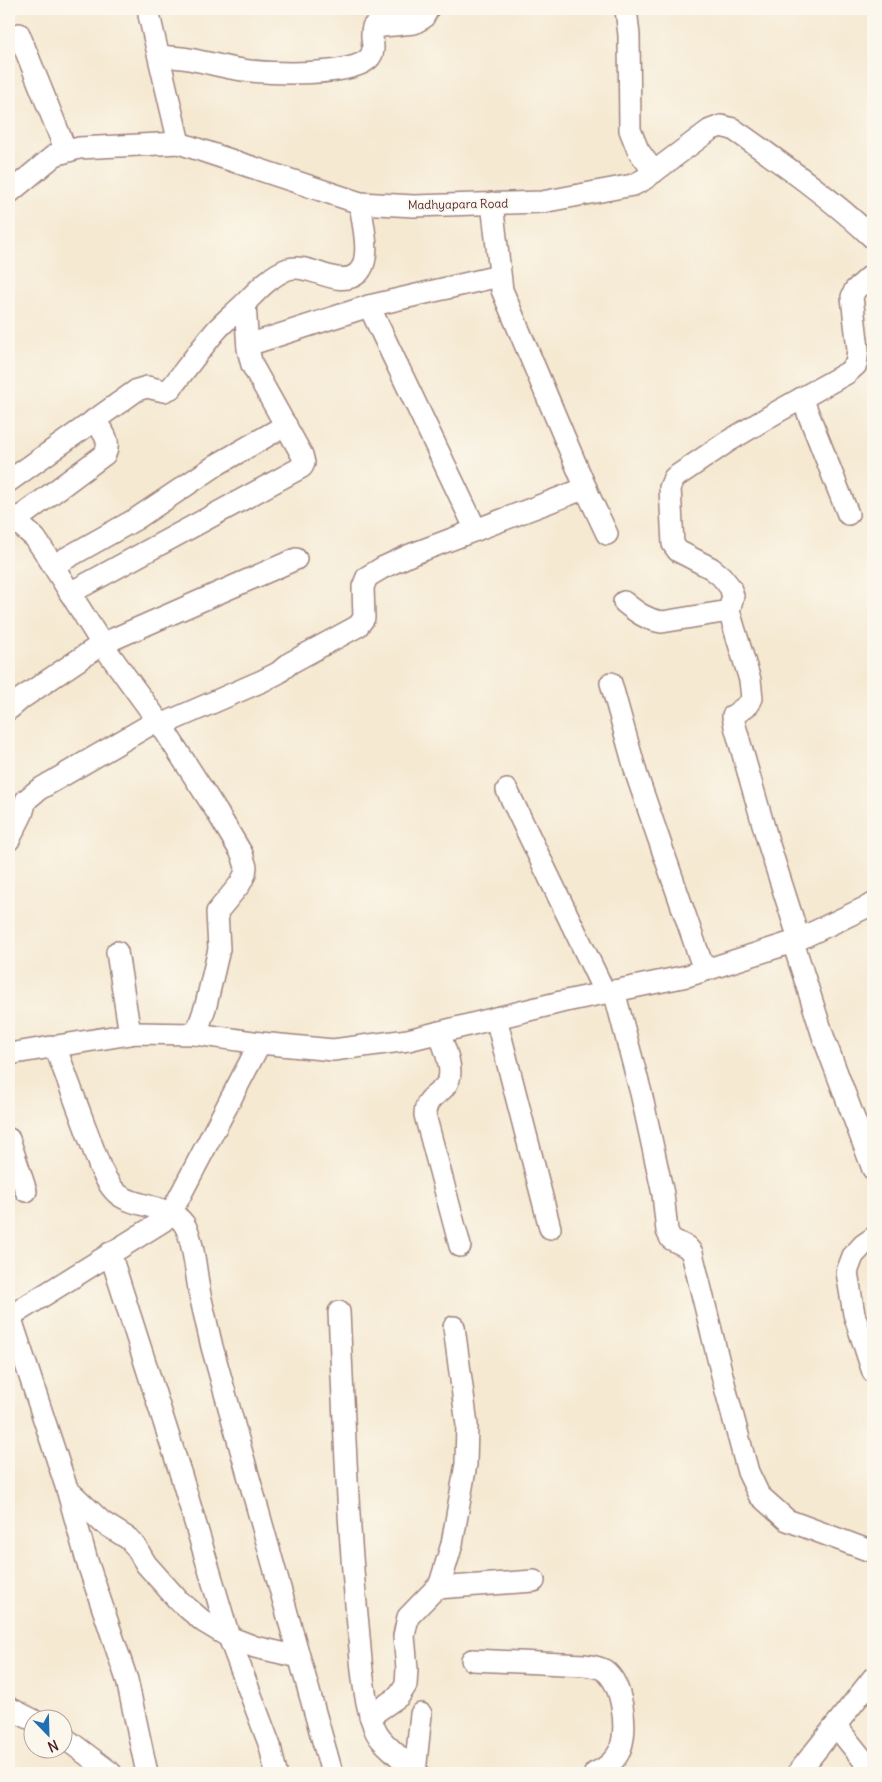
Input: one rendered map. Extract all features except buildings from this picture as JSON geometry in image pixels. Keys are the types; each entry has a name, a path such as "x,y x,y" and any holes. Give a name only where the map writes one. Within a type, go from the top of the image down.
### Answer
{"street":[{"path":"152,9 149,15 179,143"},
{"path":"159,56 192,59 244,70 308,72 348,69 366,62 372,55 371,33 374,27 414,22 423,18 427,11 426,9"},
{"path":"626,9 629,35 630,130 638,150 654,172"},
{"path":"19,34 66,152"},
{"name":"Madhyapara Road","path":"9,193 55,155 79,148 179,143 360,203 414,206 542,202 624,186 643,180 710,130 721,126 733,129 798,175 848,215 873,238"},
{"path":"9,481 136,390 147,387 164,391 172,388 215,332 278,274 290,268 304,268 339,278 348,278 357,274 366,259 360,203"},
{"path":"492,203 502,290 527,352 607,534"},
{"path":"873,274 855,290 852,297 858,350 856,365 847,373 727,442 674,478 670,488 673,544 678,552 711,568 730,587 733,596 730,611 750,680 752,698 749,704 733,716 734,726 823,1036 873,1169"},
{"path":"248,345 369,306 500,276"},
{"path":"70,593 302,467 304,463 302,455 252,365 248,345 245,304"},
{"path":"369,306 476,530"},
{"path":"802,398 848,514"},
{"path":"94,420 107,438 108,447 105,454 12,518 35,538 54,565 102,644 160,723 242,854 246,867 245,874 240,884 217,912 219,949 206,1006 196,1034"},
{"path":"54,565 136,519 218,464 286,425"},
{"path":"9,840 22,814 26,800 38,790 160,723 262,681 290,663 358,626 364,618 363,587 367,577 410,554 586,488"},
{"path":"9,709 22,698 102,644 296,559"},
{"path":"624,602 637,613 654,621 662,622 730,611"},
{"path":"611,684 637,776 704,970"},
{"path":"507,790 610,992 641,1093 663,1194 667,1231 671,1239 692,1253 748,1472 759,1495 787,1520 873,1552"},
{"path":"9,1054 130,1034 196,1034 260,1043 333,1050 408,1040 496,1018 687,976 796,940 873,904"},
{"path":"116,952 130,1034"},
{"path":"496,1018 550,1228"},
{"path":"440,1032 449,1066 449,1079 442,1090 431,1098 425,1106 425,1115 460,1246"},
{"path":"147,1773 127,1680 9,1316 163,1221 171,1213 260,1043"},
{"path":"55,1046 100,1167 110,1186 120,1196 171,1213 183,1223 189,1234 212,1347 332,1773"},
{"path":"9,1139 26,1191"},
{"path":"873,1238 853,1256 847,1272 854,1314 873,1372"},
{"path":"110,1253 181,1475 229,1637 270,1746 276,1773"},
{"path":"339,1312 350,1542 366,1699 374,1729 383,1742 408,1767 411,1773"},
{"path":"370,1716 399,1696 406,1685 407,1668 404,1636 408,1617 440,1584 452,1544 466,1464 467,1425 454,1328"},
{"path":"66,1489 102,1522 129,1539 146,1564 178,1600 204,1622 229,1637 255,1647 299,1657"},
{"path":"437,1588 534,1581"},
{"path":"472,1660 585,1665 602,1668 614,1679 619,1692 624,1726 620,1750 610,1764 595,1773"},
{"path":"798,1773 873,1678"},
{"path":"9,1708 22,1714"},
{"path":"415,1773 421,1714"},
{"path":"836,1726 873,1772"},
{"path":"72,1744 111,1773"}]}
